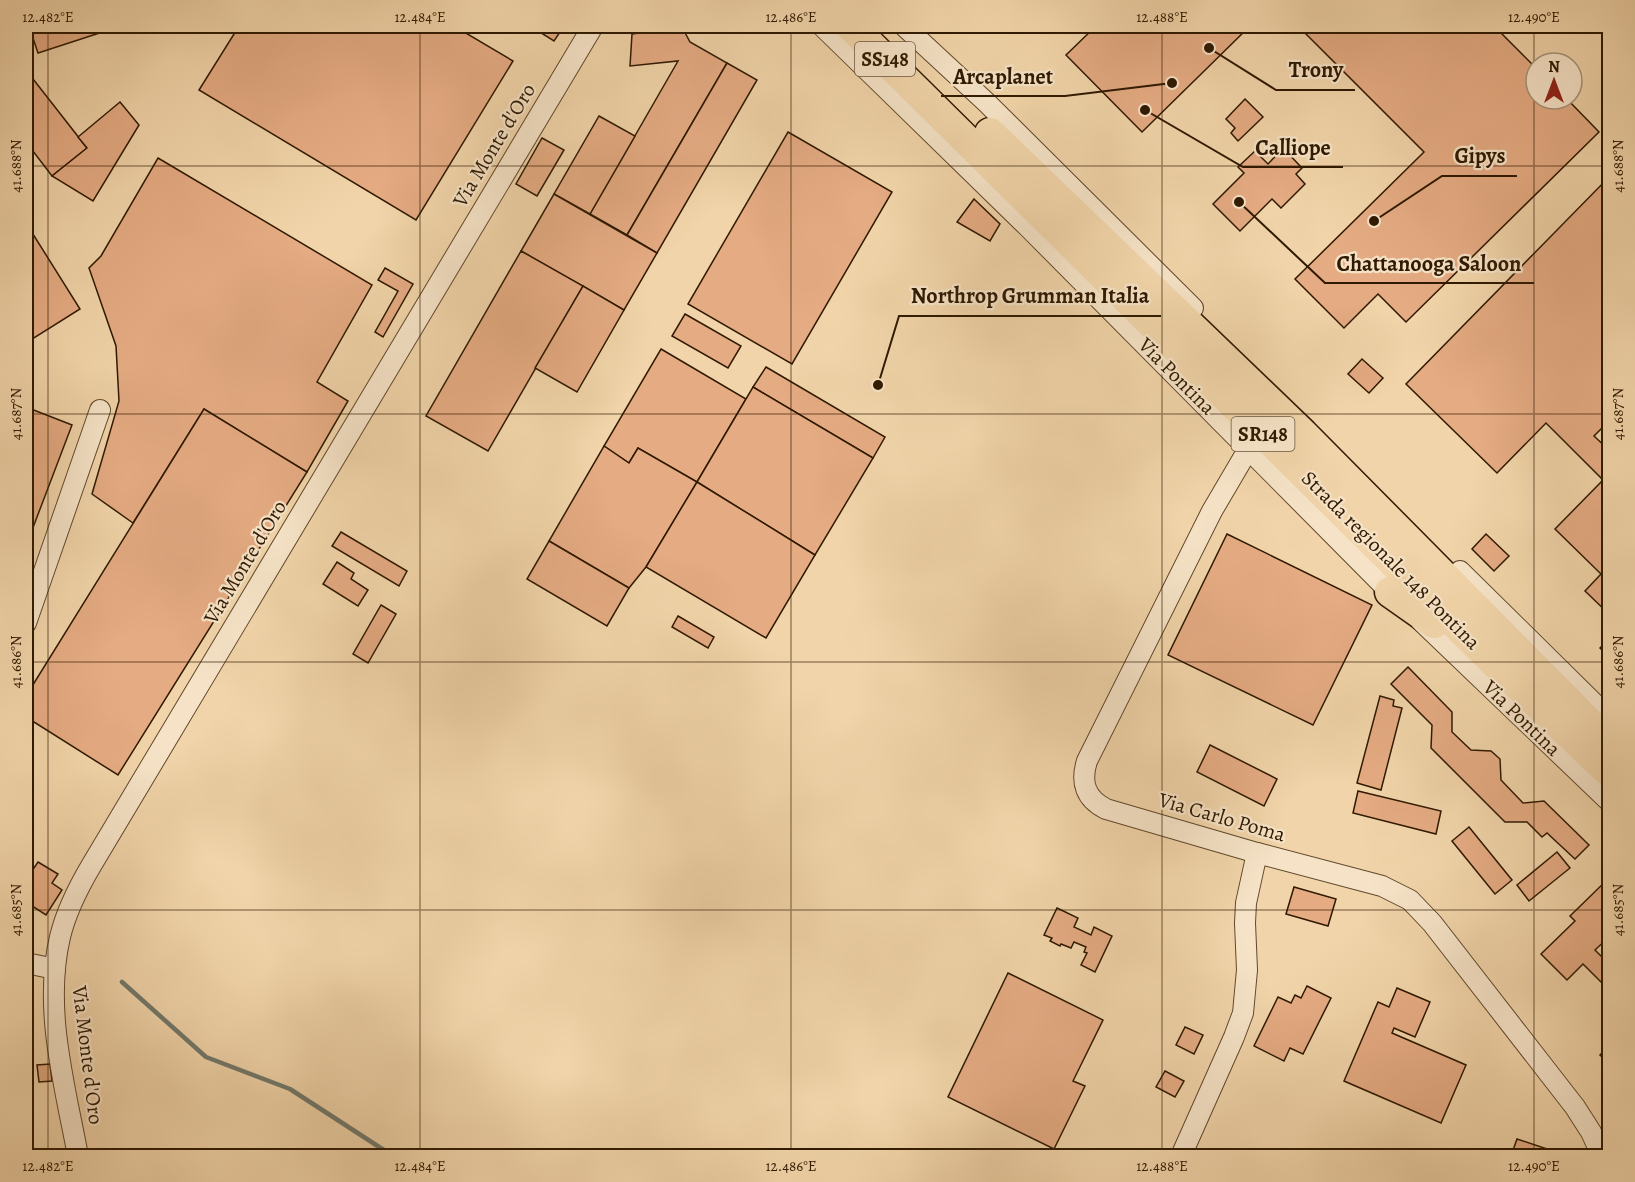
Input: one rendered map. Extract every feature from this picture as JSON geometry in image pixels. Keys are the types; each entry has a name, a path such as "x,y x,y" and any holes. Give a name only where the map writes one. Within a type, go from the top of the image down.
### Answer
{"highway":[{"name":"SS148","path":"851,26 934,92"},
{"name":"SS148","path":"879,26 934,92"},
{"name":"Strada regionale 148 Pontina","path":"934,92 1504,673 1610,773"},
{"name":"Strada regionale 148 Pontina","path":"934,92 1303,434 1610,744"},
{"path":"1390,592 1504,673"}],"street":[{"name":"Via Monte d'Oro","path":"78,1156 56,1031 54,989 55,969 63,926 75,896 593,26"},
{"name":"Via Pontina","path":"822,26 1249,447 1390,592 1610,802"},
{"path":"904,26 987,103 1610,719"},
{"path":"26,623 100,410"},
{"name":"Via Carlo Poma","path":"1249,447 1212,511 1087,761 1084,781 1089,797 1106,809 1257,853 1374,883 1398,893 1416,905 1575,1107 1591,1132 1602,1156"},
{"path":"1181,1156 1243,1013 1247,970 1246,903 1257,853"},
{"path":"26,963 55,969"}],"building":[{"path":"29,26 121,26 38,53"},
{"path":"239,26 454,26 513,61 416,220 199,90"},
{"path":"530,26 564,26 554,41"},
{"path":"1096,26 1250,26 1142,132 1066,55"},
{"path":"1298,26 1494,26 1524,56 1524,111 1579,111 1599,132 1406,322 1378,294 1344,328 1295,279 1424,152"},
{"path":"682,27 690,42 727,63 627,235 590,214 678,61 630,66 632,34"},
{"path":"727,63 757,80 657,253 627,235"},
{"path":"26,70 87,148 52,176 26,142"},
{"path":"1245,99 1263,117 1238,141 1231,133 1235,128 1226,119"},
{"path":"120,102 139,125 93,201 52,176 87,148 78,137"},
{"path":"599,116 635,136 590,214 554,194"},
{"path":"788,132 892,192 792,364 688,304"},
{"path":"542,138 564,150 537,196 516,184"},
{"path":"1283,148 1302,168 1296,174 1305,184 1281,208 1272,199 1240,231 1213,204 1244,173 1238,167 1255,151 1268,164"},
{"path":"158,158 372,285 317,382 348,401 307,472 204,409 133,523 92,494 119,401 116,346 89,268 101,256"},
{"path":"1610,176 1610,420 1594,436 1610,451 1610,615 1585,591 1601,574 1555,529 1603,480 1546,423 1497,473 1406,384"},
{"path":"554,194 657,253 624,310 521,251"},
{"path":"974,199 1000,224 990,241 957,222"},
{"path":"26,223 80,309 26,343"},
{"path":"521,251 583,286 488,451 426,416"},
{"path":"385,268 413,284 383,337 375,332 398,291 378,280"},
{"path":"583,286 624,310 577,392 535,368"},
{"path":"685,314 741,346 728,368 672,336"},
{"path":"661,349 746,399 697,482 638,448 629,463 604,446"},
{"path":"1362,359 1383,378 1369,393 1348,374"},
{"path":"766,367 885,437 873,458 753,387"},
{"path":"753,387 873,458 815,555 697,482"},
{"path":"26,407 72,425 26,546"},
{"path":"204,409 307,472 118,775 26,717 26,696"},
{"path":"604,446 629,463 638,448 697,482 646,567 629,588 549,541"},
{"path":"697,482 815,555 766,638 646,567"},
{"path":"341,532 407,571 399,586 332,546"},
{"path":"1227,534 1372,605 1313,725 1168,655"},
{"path":"1486,534 1509,556 1494,571 1472,549"},
{"path":"549,541 629,588 607,626 527,579"},
{"path":"337,562 354,573 351,579 368,590 358,606 323,584"},
{"path":"381,605 396,614 368,663 353,654"},
{"path":"678,616 714,637 708,648 672,627"},
{"path":"1610,638 1610,658 1600,648"},
{"path":"1408,667 1452,712 1452,732 1471,750 1491,751 1500,759 1501,780 1523,803 1544,801 1589,845 1575,859 1547,833 1542,837 1527,822 1505,822 1431,748 1432,725 1391,684"},
{"path":"1380,696 1394,700 1393,706 1402,708 1381,790 1357,783"},
{"path":"1210,745 1277,779 1264,806 1197,772"},
{"path":"1358,791 1441,811 1436,834 1353,813"},
{"path":"1469,827 1512,880 1495,894 1452,841"},
{"path":"1557,852 1570,868 1529,901 1517,885"},
{"path":"38,862 58,874 52,883 62,890 46,915 26,902 26,867 32,871"},
{"path":"1610,877 1610,936 1595,950 1610,961 1610,991 1583,964 1567,980 1541,954 1575,921 1570,916"},
{"path":"1294,887 1336,899 1328,926 1286,914"},
{"path":"1057,908 1078,918 1074,927 1091,935 1094,927 1112,936 1095,972 1081,965 1087,953 1084,952 1086,947 1074,942 1071,948 1061,944 1060,946 1050,941 1052,938 1044,935"},
{"path":"1008,973 1103,1020 1073,1081 1085,1086 1054,1149 948,1097"},
{"path":"1307,986 1331,998 1303,1054 1290,1048 1284,1061 1254,1046 1278,997 1291,1003 1295,995 1301,998"},
{"path":"1397,988 1430,1002 1415,1037 1394,1028 1392,1033 1466,1065 1441,1123 1344,1081 1378,1002 1389,1007"},
{"path":"1185,1027 1203,1035 1194,1054 1176,1045"},
{"path":"1610,1045 1610,1065 1600,1055"},
{"path":"50,1064 52,1081 39,1082 37,1065"},
{"path":"1165,1071 1184,1081 1175,1097 1156,1087"},
{"path":"1517,1139 1568,1156 1511,1156"}],"waterway":[{"path":"122,982 206,1057 290,1089 393,1156"}],"place":[{"name":"Trony","path":"1209,48"},
{"name":"Arcaplanet","path":"1172,83"},
{"name":"Calliope","path":"1145,110"},
{"name":"Chattanooga Saloon","path":"1239,202"},
{"name":"Gipys","path":"1374,221"},
{"name":"Northrop Grumman Italia","path":"878,385"}]}
